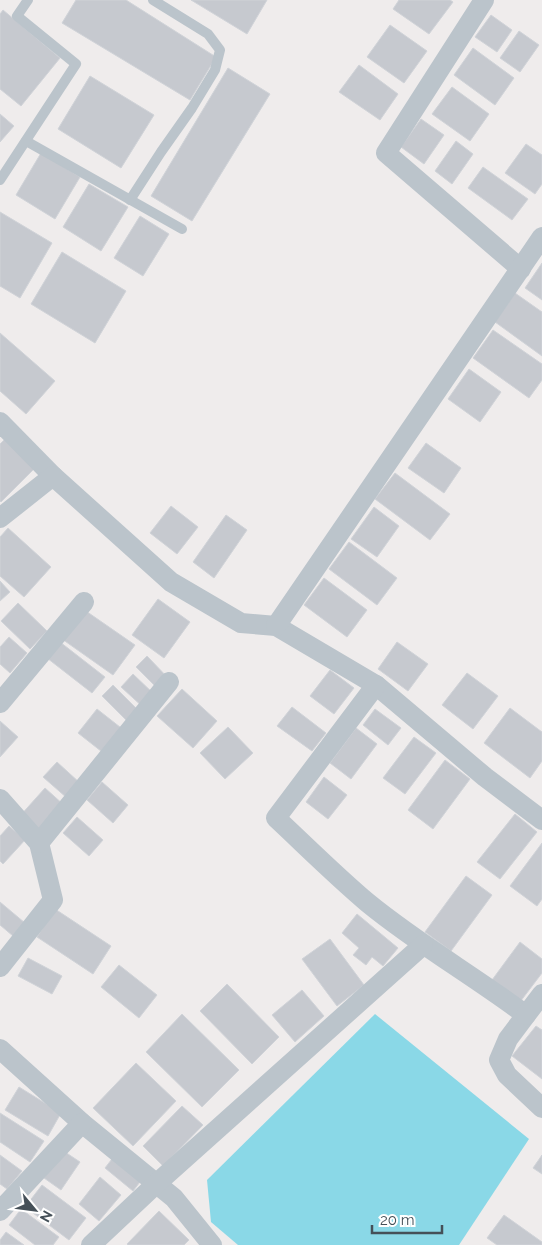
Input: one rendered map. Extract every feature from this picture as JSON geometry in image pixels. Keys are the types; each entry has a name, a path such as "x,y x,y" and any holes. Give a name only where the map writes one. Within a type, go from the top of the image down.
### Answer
{"street":[{"path":"484,0 386,153 521,268"},
{"path":"276,626 542,237"},
{"path":"0,422 53,476 171,582 241,623 276,626 376,685 485,777 542,820"},
{"path":"0,518 53,476"},
{"path":"0,703 84,602"},
{"path":"39,843 169,682"},
{"path":"376,685 276,818 367,903 423,945 526,1015"},
{"path":"0,799 39,843 53,900 0,967"},
{"path":"91,1245 156,1184 423,945"},
{"path":"542,994 508,1039 499,1060 507,1075 542,1108"},
{"path":"0,1049 82,1123 174,1198 212,1245"},
{"path":"0,1211 82,1123"}],"lane":[{"path":"0,180 76,64 17,16 28,0"},
{"path":"130,200 192,108 215,70 220,50 208,34 153,0"},
{"path":"26,141 182,229"}],"water":[{"path":"375,1014 529,1139 459,1245 238,1245 211,1222 207,1180"}],"building":[{"path":"76,0 126,0 216,57 190,100 62,23"},
{"path":"191,0 267,0 247,34"},
{"path":"399,0 450,0 453,2 429,34 393,9"},
{"path":"3,10 60,58 21,106 0,89 0,14"},
{"path":"491,15 512,30 497,52 475,37"},
{"path":"390,25 427,51 404,83 367,57"},
{"path":"519,31 539,45 520,72 500,58"},
{"path":"473,48 514,78 495,105 454,75"},
{"path":"359,65 398,94 380,120 339,92"},
{"path":"228,68 270,94 192,221 151,196"},
{"path":"90,76 154,115 121,168 58,129"},
{"path":"452,87 489,114 470,141 432,114"},
{"path":"0,114 14,126 0,142"},
{"path":"421,119 444,135 424,164 401,147"},
{"path":"456,141 473,154 452,184 435,171"},
{"path":"526,144 542,155 542,184 535,194 505,173"},
{"path":"41,153 80,177 55,219 16,195"},
{"path":"483,167 528,199 512,220 468,188"},
{"path":"89,184 128,207 101,251 63,227"},
{"path":"0,212 52,243 20,298 0,286"},
{"path":"140,216 169,234 143,276 114,258"},
{"path":"62,252 126,291 95,343 31,304"},
{"path":"542,263 542,300 525,288"},
{"path":"515,293 542,312 542,356 495,322"},
{"path":"493,330 542,364 542,380 529,398 473,358"},
{"path":"0,333 55,381 26,414 0,391"},
{"path":"469,369 501,392 480,422 448,399"},
{"path":"8,436 38,465 1,502 0,444"},
{"path":"426,443 461,468 444,493 408,468"},
{"path":"395,473 450,514 430,540 375,499"},
{"path":"171,506 198,527 177,554 150,533"},
{"path":"374,507 399,526 377,557 351,539"},
{"path":"226,515 247,530 214,578 193,562"},
{"path":"8,528 51,567 24,597 0,576 0,537"},
{"path":"349,542 397,578 377,605 329,569"},
{"path":"324,578 367,610 347,637 304,605"},
{"path":"0,581 10,592 0,601"},
{"path":"158,599 190,622 164,658 132,635"},
{"path":"18,603 47,631 30,649 1,621"},
{"path":"83,609 135,645 113,675 62,639"},
{"path":"9,637 27,653 10,673 0,664 0,647"},
{"path":"60,642 105,677 92,693 47,658"},
{"path":"397,642 428,664 408,691 378,669"},
{"path":"147,656 169,679 158,689 136,667"},
{"path":"330,670 354,688 334,714 310,696"},
{"path":"467,673 498,696 473,729 442,705"},
{"path":"133,674 156,696 144,708 121,687"},
{"path":"113,685 139,711 128,722 102,696"},
{"path":"182,689 217,721 193,748 157,716"},
{"path":"292,707 326,733 312,751 277,726"},
{"path":"510,708 542,732 542,761 530,778 484,743"},
{"path":"97,709 125,731 106,755 78,733"},
{"path":"375,709 401,728 388,745 363,725"},
{"path":"0,721 18,737 0,757"},
{"path":"228,727 253,753 225,779 200,753"},
{"path":"356,728 377,744 351,779 330,763"},
{"path":"414,737 436,753 405,794 383,778"},
{"path":"445,760 470,779 433,829 408,810"},
{"path":"57,762 80,783 67,798 43,777"},
{"path":"324,777 347,795 328,819 306,802"},
{"path":"102,782 128,805 113,823 87,800"},
{"path":"45,788 65,806 40,835 19,817"},
{"path":"515,814 537,832 500,879 477,862"},
{"path":"77,817 103,840 89,856 63,833"},
{"path":"9,826 25,840 3,864 0,861 0,836"},
{"path":"542,843 542,899 537,906 510,886"},
{"path":"466,876 492,895 451,951 425,932"},
{"path":"0,902 25,923 13,936 0,925"},
{"path":"55,909 111,946 93,974 37,937"},
{"path":"357,914 398,948 383,966 372,957 366,965 353,955 359,948 342,933"},
{"path":"330,939 364,985 337,1006 302,959"},
{"path":"520,942 542,959 542,973 520,1002 492,980"},
{"path":"28,958 62,976 52,994 18,976"},
{"path":"119,965 157,995 139,1018 101,987"},
{"path":"227,984 279,1037 252,1064 200,1011"},
{"path":"302,990 324,1016 295,1042 272,1015"},
{"path":"182,1014 239,1070 202,1107 146,1052"},
{"path":"536,1026 542,1030 542,1079 512,1056"},
{"path":"136,1063 176,1101 133,1146 93,1108"},
{"path":"19,1087 61,1113 48,1136 5,1110"},
{"path":"182,1106 203,1125 163,1166 143,1146"},
{"path":"0,1113 44,1141 30,1162 0,1142"},
{"path":"62,1150 80,1162 61,1190 44,1178"},
{"path":"0,1155 22,1171 7,1189 0,1184"},
{"path":"115,1155 143,1178 133,1191 105,1168"},
{"path":"542,1155 542,1174 533,1168"},
{"path":"100,1177 121,1195 99,1221 79,1204"},
{"path":"42,1185 86,1218 69,1240 25,1207"},
{"path":"21,1209 59,1237 53,1245 35,1245 9,1225"},
{"path":"159,1211 189,1240 184,1245 128,1245 127,1244"},
{"path":"504,1215 542,1242 542,1245 497,1245 487,1238"},
{"path":"6,1232 24,1245 0,1245 0,1240"}]}
